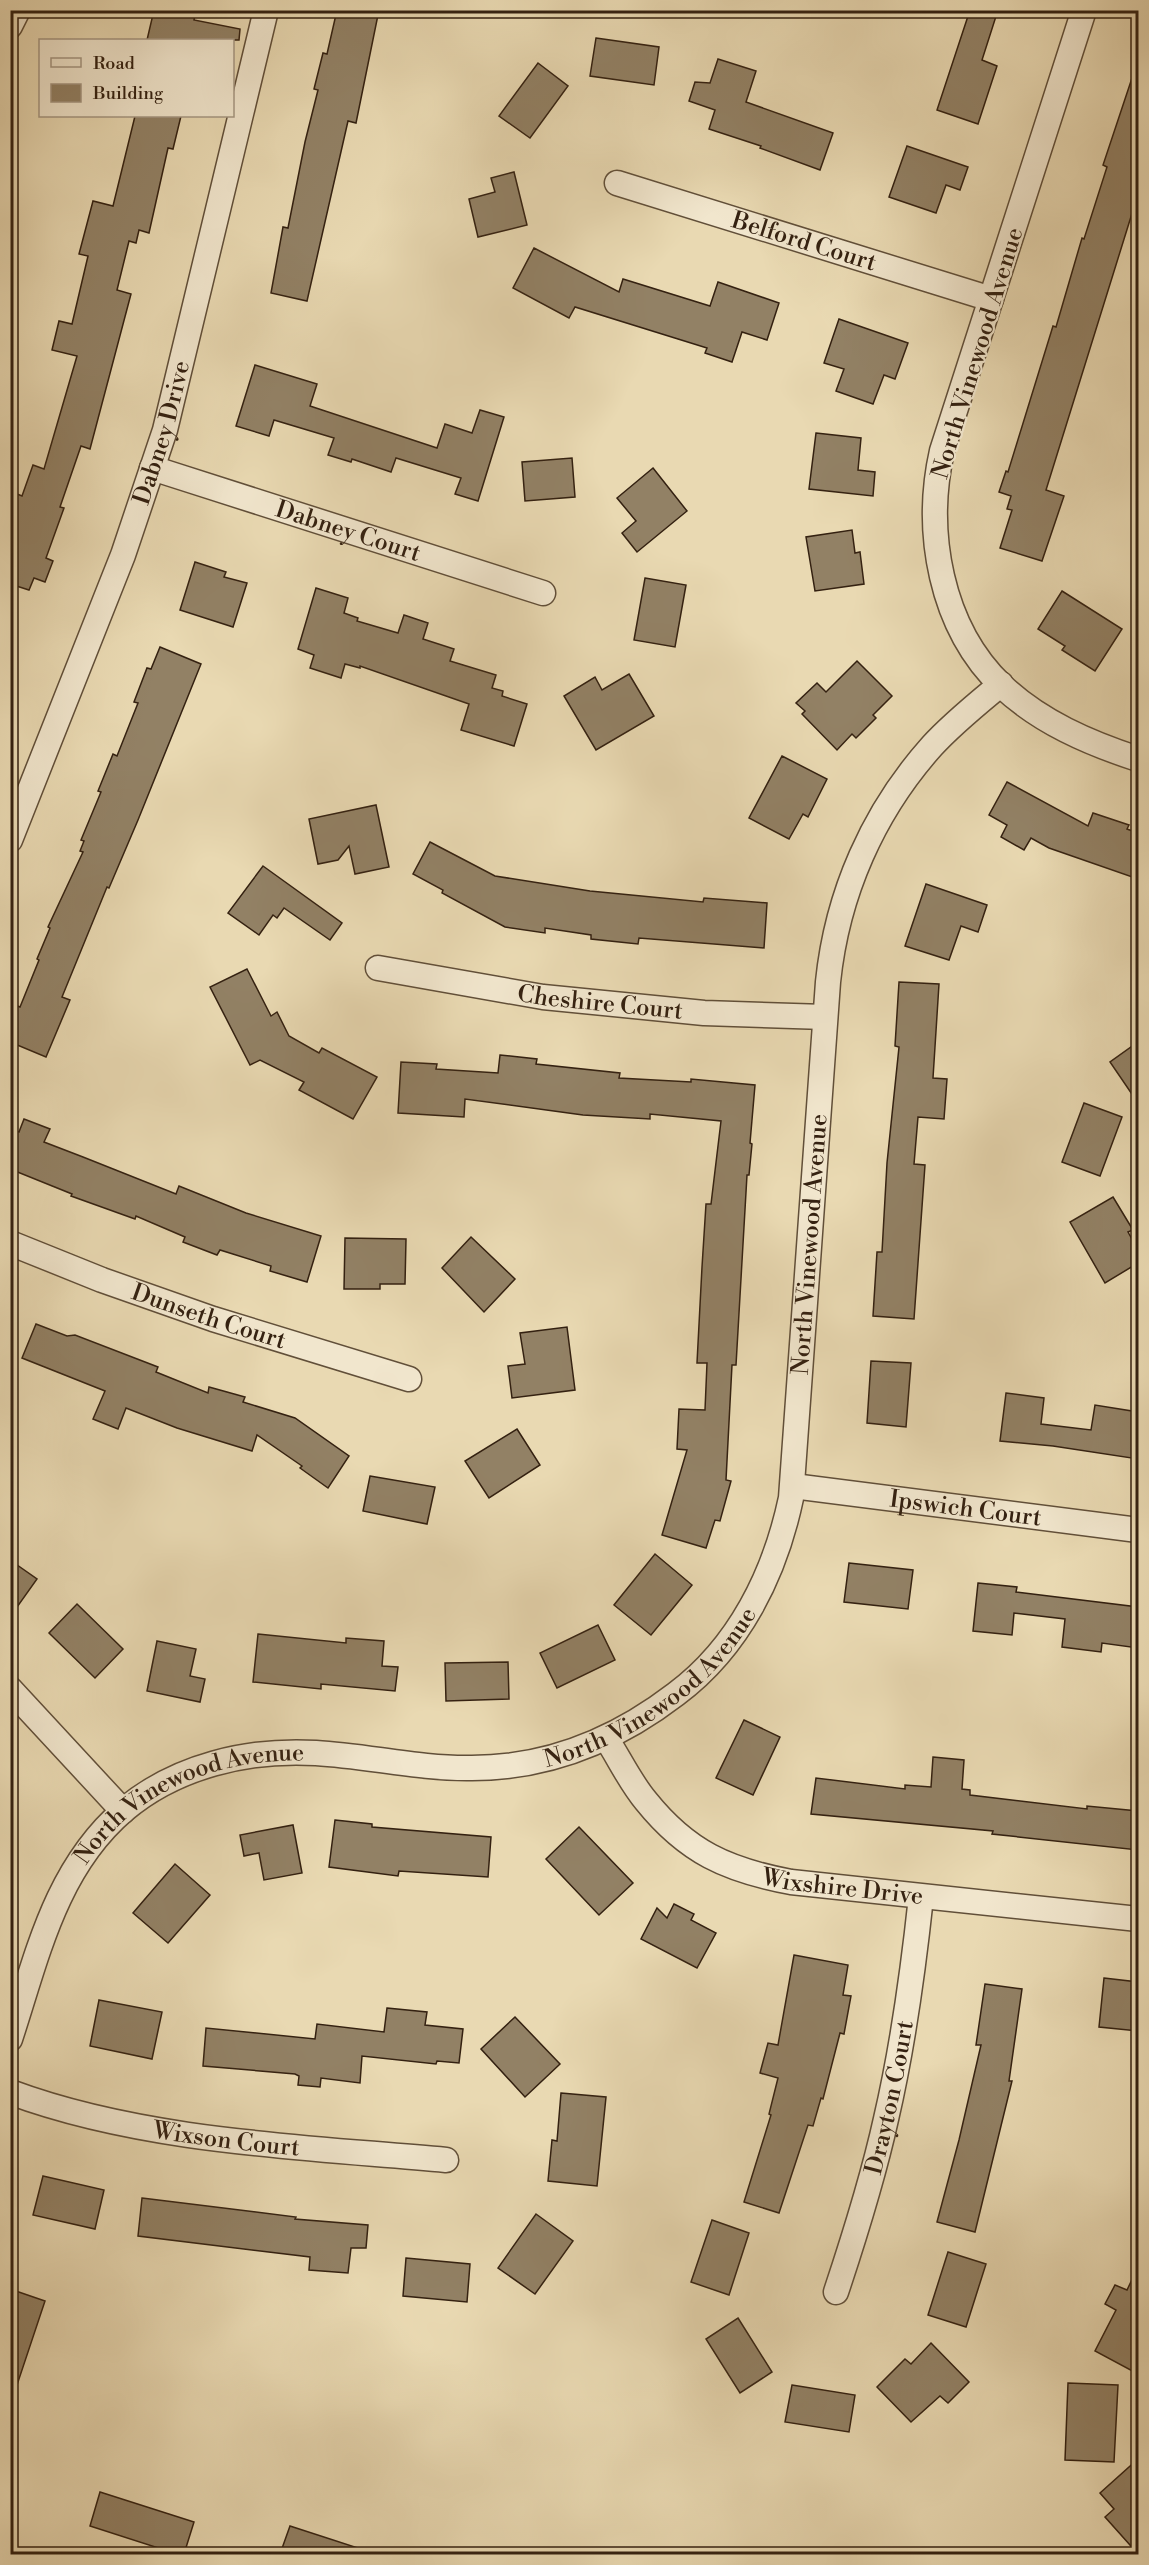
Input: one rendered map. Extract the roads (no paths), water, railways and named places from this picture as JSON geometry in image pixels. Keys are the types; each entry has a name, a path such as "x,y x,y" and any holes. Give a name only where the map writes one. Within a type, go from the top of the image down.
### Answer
{"street":[{"path":"10,26 18,10"},
{"name":"Dabney Drive","path":"10,840 123,555 152,468 182,367 266,10"},
{"name":"North Vinewood Avenue","path":"10,2039 47,1924 63,1887 93,1841 123,1811 157,1787 215,1762 258,1755 316,1753 448,1768 475,1768 542,1760 568,1754 606,1738 663,1706 693,1681 729,1641 751,1608 769,1574 786,1524 793,1486 825,1017 829,969 836,931 851,880 873,831 908,776 934,744 1000,684 977,653 957,619 938,556 935,530 936,489 942,451 1084,10"},
{"name":"Belford Court","path":"617,183 991,299"},
{"name":"Dabney Court","path":"152,468 543,593"},
{"path":"1000,684 1040,715 1059,726 1111,750 1138,759"},
{"name":"Cheshire Court","path":"378,968 543,997 704,1013 825,1017"},
{"name":"Dunseth Court","path":"10,1243 102,1280 213,1319 409,1379"},
{"name":"Ipswich Court","path":"793,1486 1138,1530"},
{"path":"10,1689 123,1811"},
{"name":"Wixshire Drive","path":"606,1738 644,1799 671,1829 714,1860 751,1875 791,1882 921,1897 1138,1919"},
{"name":"Drayton Court","path":"836,2292 869,2188 886,2122 904,2029 921,1897"},
{"name":"Wixson Court","path":"10,2092 97,2118 210,2137 446,2160"}]}
